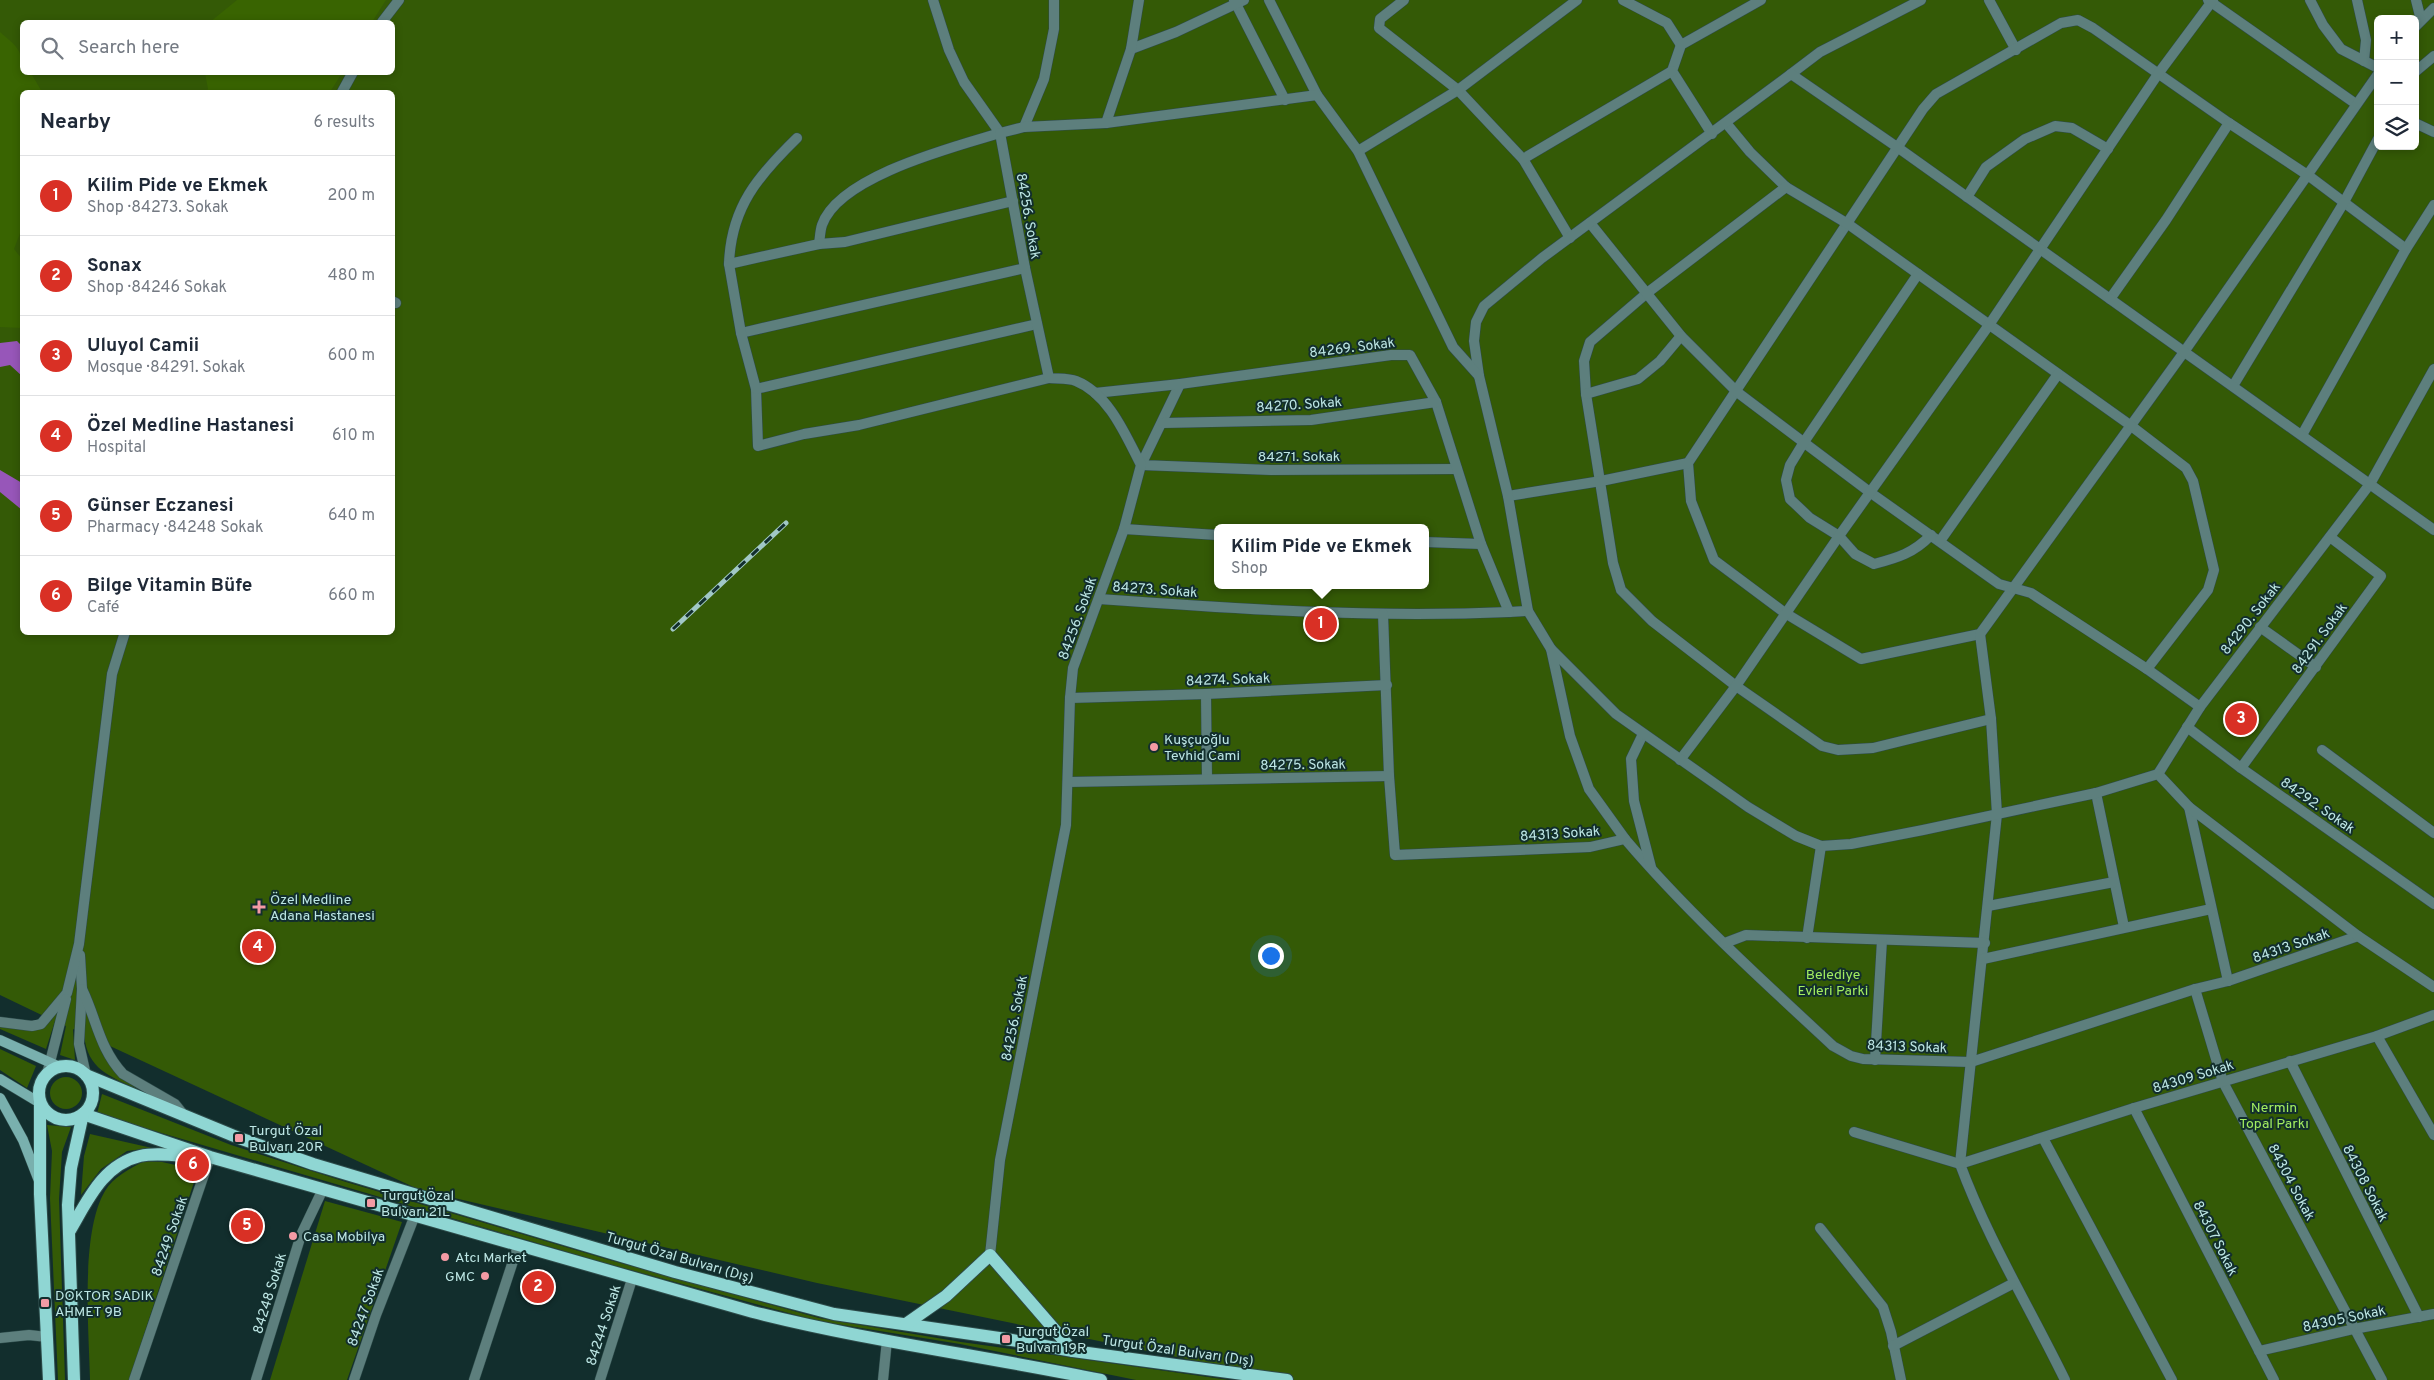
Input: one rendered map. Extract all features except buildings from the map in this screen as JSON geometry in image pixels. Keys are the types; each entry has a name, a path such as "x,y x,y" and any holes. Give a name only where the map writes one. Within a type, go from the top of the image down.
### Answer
{"main road":[{"path":"0,1040 52,1068 74,1067 86,1075 92,1086 91,1105 83,1114 69,1120 59,1120 45,1110 40,1103 0,1079"},
{"path":"49,1380 39,1182 40,1086 52,1068"},
{"name":"Turgut Özal Bulvarı (Dış)","path":"86,1075 239,1138 313,1164 675,1272 834,1314 1006,1339 1073,1351 1287,1380"},
{"path":"0,1098 23,1140 39,1182"},
{"path":"83,1114 210,1157 632,1279 818,1328 1101,1380"},
{"path":"74,1380 68,1205 71,1168 83,1114"},
{"path":"69,1232 95,1187 106,1174 123,1162 141,1156 210,1157"},
{"path":"906,1324 946,1296 990,1255 1073,1351"}],"street":[{"path":"384,20 399,0"},
{"path":"933,0 949,50 964,82 1000,133"},
{"path":"1024,127 1044,79 1054,29 1054,0"},
{"path":"1106,123 1131,49 1140,0"},
{"path":"1269,0 1318,95 1358,151 1453,348 1479,376"},
{"path":"1404,0 1380,19 1379,28 1458,90 1523,159 1570,238"},
{"path":"1358,151 1458,90 1578,0"},
{"path":"1622,0 1668,22 1681,45"},
{"path":"1523,159 1672,72 1681,45 1761,0"},
{"path":"1920,0 1820,52 1712,134 1542,258 1484,306 1476,322 1474,341 1479,376 1508,496 1528,610 1551,649 1616,714 1680,760 1796,836 1821,846 1851,844 2096,793 2158,774 2189,807 2358,936 2434,987"},
{"path":"1989,0 2016,50"},
{"path":"2310,0 2323,25 2342,49 2374,66"},
{"path":"2356,0 2366,40 2364,61"},
{"path":"2416,0 2417,15"},
{"path":"1131,49 1176,32 1238,1 1286,100"},
{"path":"1680,760 1736,686 1785,613 1989,325 2039,248 2158,74 2211,1 2356,104"},
{"path":"2419,23 2434,8"},
{"path":"1980,634 1861,659 1785,613 1714,560 1691,501 1688,463 1737,392 1897,147 1936,94 2061,23 2078,20 2309,176 2343,204 2406,249"},
{"path":"2419,69 2434,56"},
{"path":"1672,72 1712,134"},
{"path":"1791,74 1968,197 2434,530"},
{"path":"343,90 351,75"},
{"path":"2065,1380 2014,1283 1969,1189 1960,1164 1985,943 1997,814 1991,720 1980,634 2184,352 2309,176 2374,79"},
{"path":"819,244 822,224 838,202 868,180 935,153 1000,133 1024,127 1106,123 1318,95"},
{"path":"1726,123 1750,152 1786,187 1848,224 2130,425 2180,463 2190,474 2214,570 2208,590 2147,669"},
{"path":"2110,299 2166,220 2229,123"},
{"path":"2419,125 2434,132"},
{"path":"1968,197 1986,167 2025,139 2055,126 2072,128 2108,149"},
{"name":"84256. Sokak","path":"1000,133 1025,268 1049,378"},
{"path":"796,138 765,169 742,206 730,241 729,264 741,333 756,388 758,446 804,434 859,425 1049,378 1076,381 1095,393 1120,426 1141,465"},
{"path":"2233,386 2343,204 2374,146"},
{"path":"1786,187 1647,293 1590,342 1584,361 1586,394 1613,563 1622,590 1652,621 1736,686 1822,746 1838,750 1873,748 1991,720"},
{"path":"729,264 819,244 845,242 1013,200"},
{"path":"2302,435 2406,249 2434,205"},
{"path":"1590,223 1681,336 1737,392 1870,493 1999,584 2031,593 2147,669 2200,707"},
{"path":"741,333 1025,268"},
{"path":"1918,274 1804,442 1790,465 1786,480 1790,499 1810,518 1839,536 1855,554 1874,564 1904,556 1936,538 2058,374"},
{"path":"756,388 1037,324"},
{"path":"1586,394 1638,379 1660,361 1681,336"},
{"name":"84269. Sokak","path":"1095,393 1180,384 1391,355 1410,355 1436,402 1481,544 1509,612"},
{"name":"84290. Sokak","path":"2158,774 2200,707 2370,484 2434,369"},
{"name":"84256. Sokak","path":"990,1255 1000,1160 1066,825 1070,698 1073,668 1124,529 1141,465 1163,423 1180,384"},
{"name":"84270. Sokak","path":"1163,423 1312,420 1436,402"},
{"path":"1508,496 1601,481 1688,463"},
{"name":"84271. Sokak","path":"1141,465 1272,470 1457,469"},
{"path":"1124,529 1214,535"},
{"name":"84291. Sokak","path":"2241,768 2381,576 2330,537"},
{"path":"1429,542 1481,544"},
{"name":"84273. Sokak","path":"1099,599 1229,609 1383,614 1509,612"},
{"path":"1509,612 1528,610"},
{"path":"1383,614 1389,776"},
{"path":"2260,627 2316,667"},
{"path":"52,1068 79,944 112,674 124,635"},
{"path":"1551,649 1570,736 1589,790 1625,839"},
{"name":"84274. Sokak","path":"1070,698 1206,694 1386,685"},
{"path":"1206,694 1207,779"},
{"name":"84292. Sokak","path":"2187,727 2241,768 2434,904"},
{"path":"1642,734 1631,759 1634,801 1652,871"},
{"path":"2322,750 2434,833"},
{"name":"84313 Sokak","path":"1389,776 1394,855 1590,846 1625,839 1652,871 1834,1046 1852,1056 1875,1060 1971,1062 2195,989 2228,981 2358,936"},
{"name":"84275. Sokak","path":"1068,782 1389,776"},
{"path":"2096,793 2124,927"},
{"path":"2189,807 2228,981"},
{"path":"1807,938 1821,846"},
{"path":"1988,906 2114,882"},
{"path":"1983,959 2211,908"},
{"path":"1725,943 1746,935 1985,943"},
{"path":"1875,1060 1882,940"},
{"path":"79,944 82,989 79,1044 86,1075"},
{"path":"82,989 102,1045 117,1068 123,1074 175,1104 183,1114"},
{"name":"84304 Sokak","path":"2195,989 2223,1082 2382,1380"},
{"path":"0,1022 32,1026 41,1024 67,993"},
{"name":"84309 Sokak","path":"1960,1164 2134,1108 2377,1036 2434,1015"},
{"path":"2377,1036 2434,1135"},
{"name":"84308 Sokak","path":"2290,1061 2419,1317"},
{"name":"84307 Sokak","path":"2134,1108 2274,1380"},
{"path":"1854,1132 1960,1164"},
{"path":"2042,1138 2172,1380"},
{"name":"84249 Sokak","path":"134,1380 210,1157"},
{"name":"84248 Sokak","path":"256,1380 301,1235 324,1189"},
{"name":"84247 Sokak","path":"354,1380 376,1315 414,1216"},
{"path":"1820,1228 1883,1307 1891,1332 1901,1380"},
{"path":"474,1380 518,1246"},
{"name":"84244 Sokak","path":"600,1380 632,1279"},
{"path":"1893,1346 2014,1283"},
{"name":"84305 Sokak","path":"2259,1352 2354,1329 2434,1314"},
{"path":"0,1338 46,1337"},
{"path":"883,1380 887,1340"}],"green space":[{"path":"0,0 2434,0 2434,1380 1289,1380 817,1283 420,1190 97,1040 104,1056 113,1069 139,1090 110,1076 95,1064 86,1046 84,1034 73,1029 75,1060 60,1055 66,1026 55,1021 46,1049 0,1029 0,1025 38,1028 52,1020 0,995"},
{"path":"237,0 386,0 373,20 212,20"},
{"path":"0,32 11,41 20,53 20,75 32,75 41,90 20,90 20,233 14,249 20,256 20,328 0,327"},
{"path":"206,75 341,75 331,90 208,89"},
{"path":"0,1049 36,1066 27,1088 0,1070"},
{"path":"66,1077 72,1078 77,1082 81,1087 81,1099 77,1104 72,1108 66,1109 60,1108 55,1104 51,1099 50,1093 51,1087 55,1082 60,1078"},
{"path":"102,1094 231,1145 346,1182 606,1259 819,1318 961,1342 1229,1380 1136,1380 960,1344 818,1321 605,1263 97,1114"},
{"path":"47,1125 71,1127 62,1152 59,1199 65,1380 58,1380 50,1198 52,1151"},
{"path":"90,1134 152,1148 127,1151 101,1169 81,1195 84,1156"},
{"path":"144,1161 162,1162 198,1170 129,1380 90,1380 89,1256 97,1209 108,1186 122,1174"},
{"path":"325,1201 402,1222 347,1380 270,1380"}],"shaded area":[{"path":"17,341 20,344 20,374 10,365 0,367 0,343"},
{"path":"0,470 20,482 20,508 0,492"}],"railway":[{"path":"673,629 786,523"}],"place":[{"name":"Kilim Pide ve Ekmek","path":"1321,624"},
{"name":"Uluyol Camii","path":"2241,719"},
{"name":"Kuşçuoğlu Tevhid Cami","path":"1154,747"},
{"name":"Özel Medline Adana Hastanesi","path":"259,907"},
{"name":"Özel Medline Hastanesi","path":"258,947"},
{"name":"Turgut Özal Bulvarı 20R","path":"239,1138"},
{"name":"Bilge Vitamin Büfe","path":"193,1165"},
{"name":"Turgut Özal Bulvarı 21L","path":"371,1203"},
{"name":"Günser Eczanesi","path":"247,1226"},
{"name":"Casa Mobilya","path":"293,1236"},
{"name":"Atcı Market","path":"445,1257"},
{"name":"GMC","path":"485,1276"},
{"name":"Sonax","path":"538,1287"},
{"name":"DOKTOR SADIK AHMET 9B","path":"45,1303"},
{"name":"Turgut Özal Bulvarı 19R","path":"1006,1339"}],"park label":[{"name":"Belediye Evleri Parki","path":"1833,982"},
{"name":"Nermin Topal Parkı","path":"2274,1116"}]}
